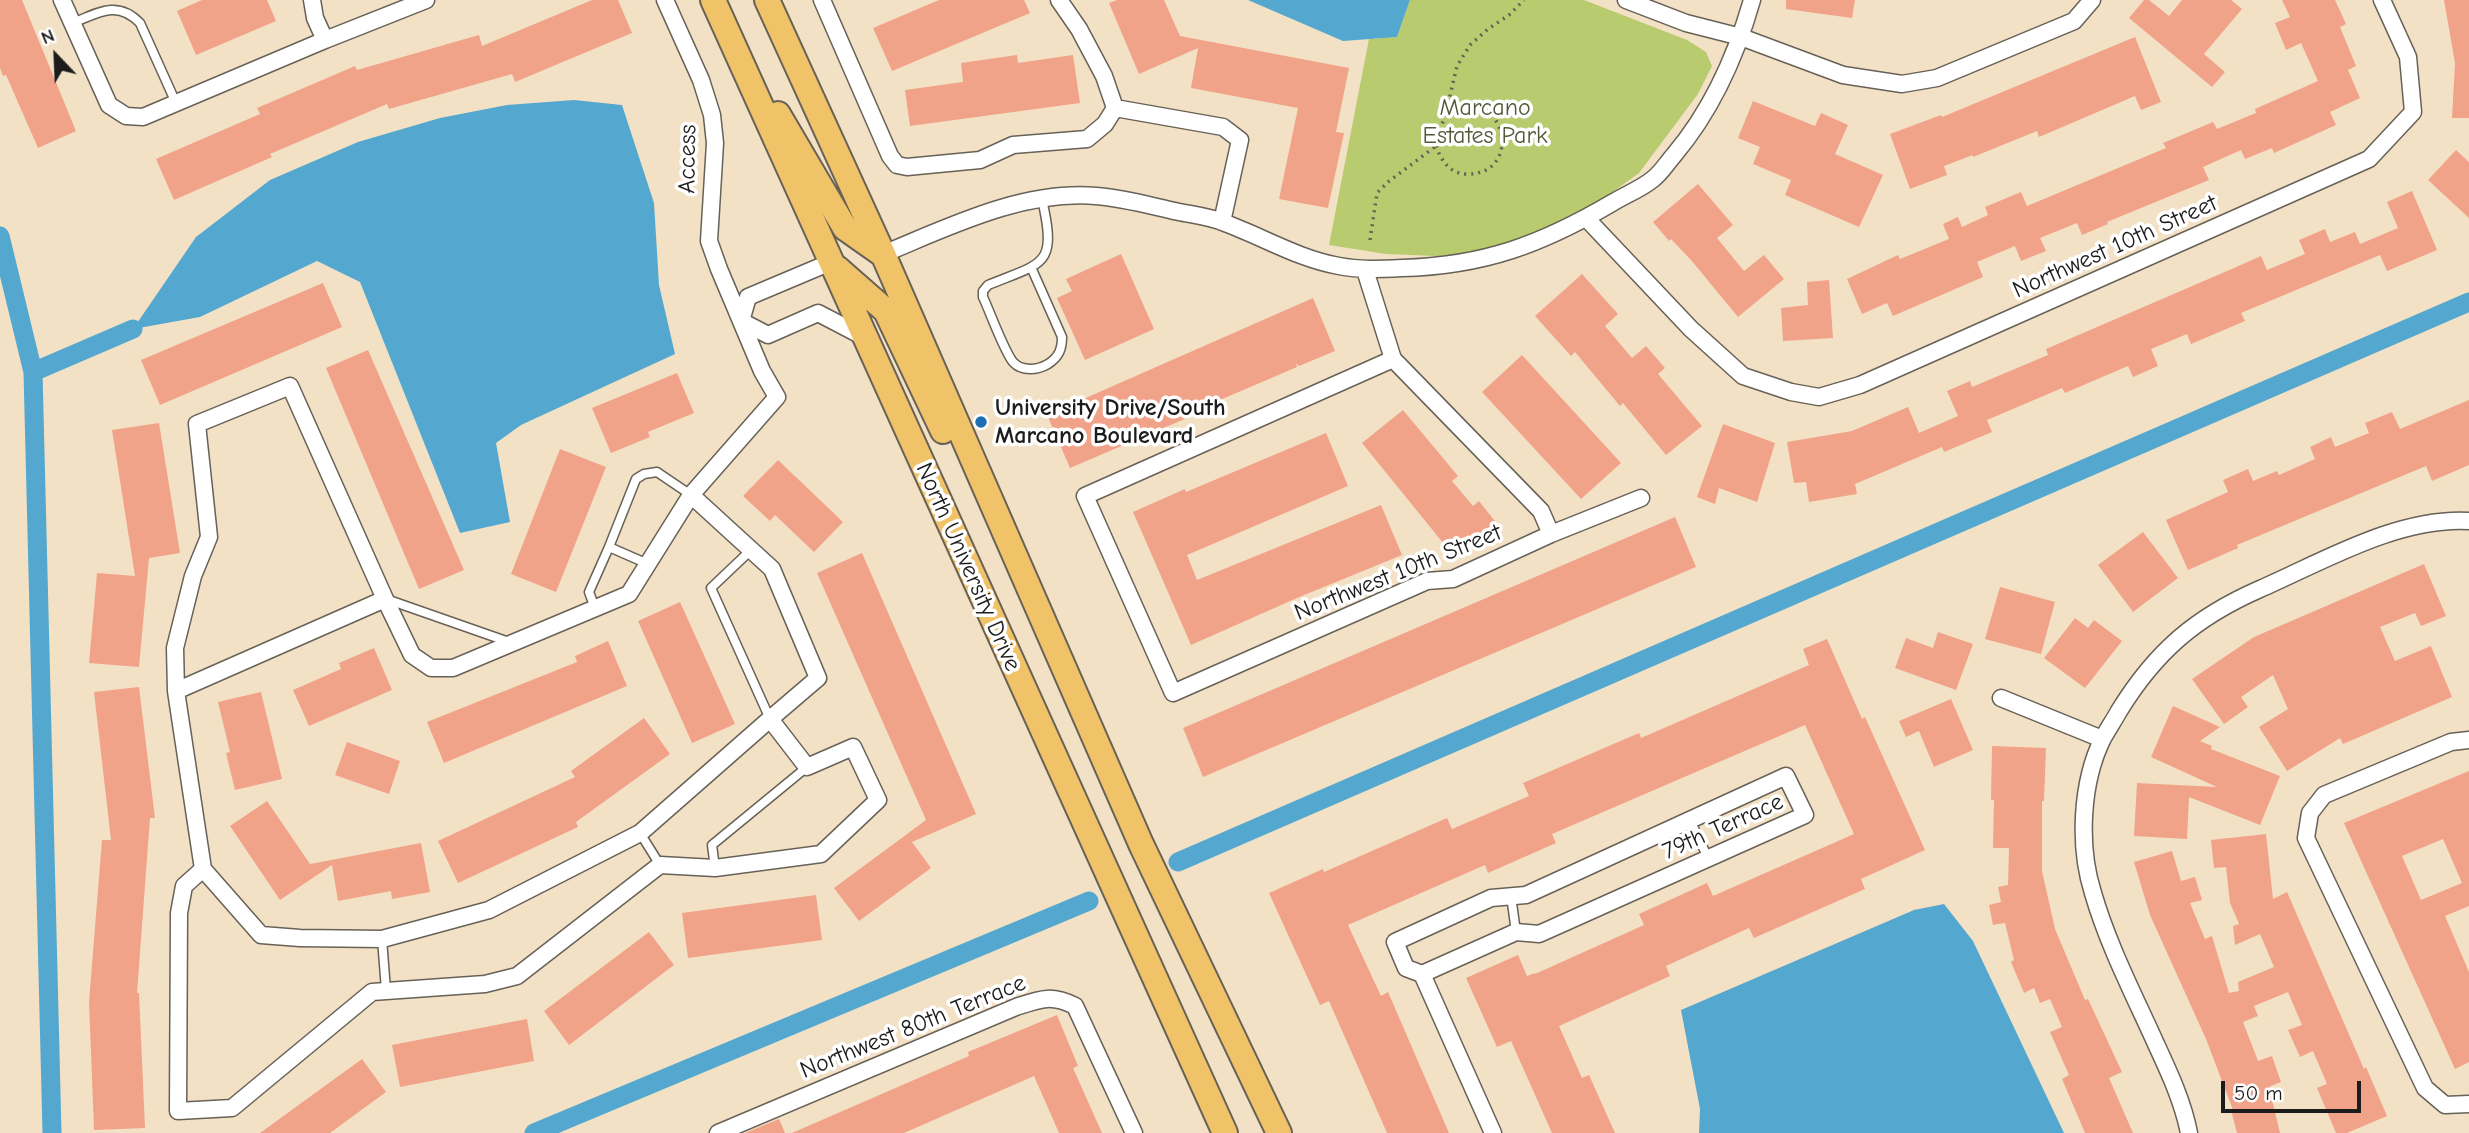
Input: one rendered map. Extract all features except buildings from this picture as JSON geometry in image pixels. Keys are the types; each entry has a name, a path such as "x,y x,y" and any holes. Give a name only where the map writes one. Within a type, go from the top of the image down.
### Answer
{"main road":[{"name":"North University Drive","path":"713,0 1226,1133"},
{"name":"North University Drive","path":"767,0 883,254 1141,844 1279,1133"},
{"path":"737,57 759,82 845,228 883,254"},
{"path":"831,262 886,311 989,528 995,535 1008,540"}],"street":[{"path":"62,0 109,105 125,116 143,117 426,0"},
{"path":"312,0 314,18 324,40"},
{"name":"Access","path":"665,0 701,80 712,115 715,143 709,241 740,321 762,371 777,397 691,495"},
{"path":"1059,0 1098,64 1115,107"},
{"path":"1626,0 1686,23 1741,37 1843,75 1902,84 1937,78 2074,21 2092,0"},
{"path":"883,254 992,211 1063,196 1123,200 1222,222 1316,261 1366,270 1430,268 1519,250 1586,219 1654,178 1690,135 1718,89 1741,37 1752,0"},
{"name":"Northwest 10th Street","path":"1586,219 1691,329 1743,376 1791,392 1819,397 1860,385 2369,159 2413,112 2408,57 2382,0"},
{"path":"826,1 890,156 897,165 907,167 980,160 1013,145 1087,139 1105,124 1115,107"},
{"path":"1115,107 1223,127 1240,140 1222,222"},
{"path":"831,262 748,297 740,321 768,335 818,313 864,337"},
{"path":"1366,270 1393,359 1541,511 1551,534"},
{"name":"Northwest 10th Street","path":"1393,359 1085,496 1173,693 1427,581 1453,579 1551,534 1641,498"},
{"path":"290,386 385,599 412,655 431,668 453,668 629,594 691,495 772,569 818,678 640,833 489,909 382,939 261,935 203,869 176,691 175,648 180,619 192,576 209,537 198,424 290,386"},
{"path":"2189,1133 2173,1081 2103,923 2092,891 2086,858 2086,794 2102,739 2139,680 2179,637 2225,605 2388,533 2449,520 2469,521"},
{"path":"176,691 385,599"},
{"path":"2001,698 2102,739"},
{"path":"203,869 184,886 179,914 178,1111 233,1108 379,991 485,984 517,976 660,865 715,868 821,854 878,800 853,747 807,767 770,719"},
{"path":"2469,740 2451,742 2324,795 2310,813 2306,838 2425,1088 2445,1105 2469,1104"},
{"name":"79th Terrace","path":"1786,776 1805,815 1708,859 1539,934 1516,932 1422,974 1406,968 1395,942 1491,898 1526,895 1786,776"},
{"path":"1422,974 1493,1133"},
{"name":"Northwest 80th Terrace","path":"718,1133 1016,1007 1041,999 1059,998 1075,1006 1134,1133"}],"lane":[{"path":"73,23 104,10 118,9 131,13 141,23 176,103"},
{"path":"1031,267 1062,337 1062,349 1054,360 1040,369 1025,369 1014,363 983,298 983,291 988,285 1031,267 1037,265 1045,256 1049,244 1042,199"},
{"path":"595,608 589,592 636,479 657,472 691,495"},
{"path":"609,547 648,564"},
{"path":"751,550 711,587 770,719"},
{"path":"385,599 512,643"},
{"path":"715,868 712,845 807,767"},
{"path":"1690,820 1708,859"},
{"path":"640,833 660,865"},
{"path":"1511,896 1516,932"},
{"path":"379,991 382,939"}],"path":[{"path":"1445,117 1461,109 1471,108 1486,111 1497,121 1503,136 1501,151 1492,165 1483,172 1461,174 1445,164 1436,146 1436,138 1445,117 1457,66 1470,44 1524,0"},
{"path":"1370,240 1377,193 1388,181 1436,146"}],"green space":[{"name":"Marcano Estates Park","path":"1410,0 1584,0 1687,40 1706,52 1712,66 1698,94 1639,173 1568,224 1460,257 1386,254 1329,245 1369,39 1397,37"}],"water":[{"path":"1248,0 1410,0 1397,37 1343,41"},
{"path":"574,100 622,105 654,203 659,285 675,354 521,425 496,443 510,522 460,533 360,282 317,261 200,317 133,329 196,237 270,180 358,142 440,118 507,105"},
{"path":"1944,904 1973,941 2064,1133 1699,1133 1700,1109 1681,1010 1914,910"}],"waterway":[{"path":"0,236 33,372 52,1133"},
{"path":"1178,862 2469,302"},
{"path":"33,372 133,329"},
{"path":"534,1133 1089,901"}],"place":[{"name":"University Drive/South Marcano Boulevard","path":"981,422"}]}
